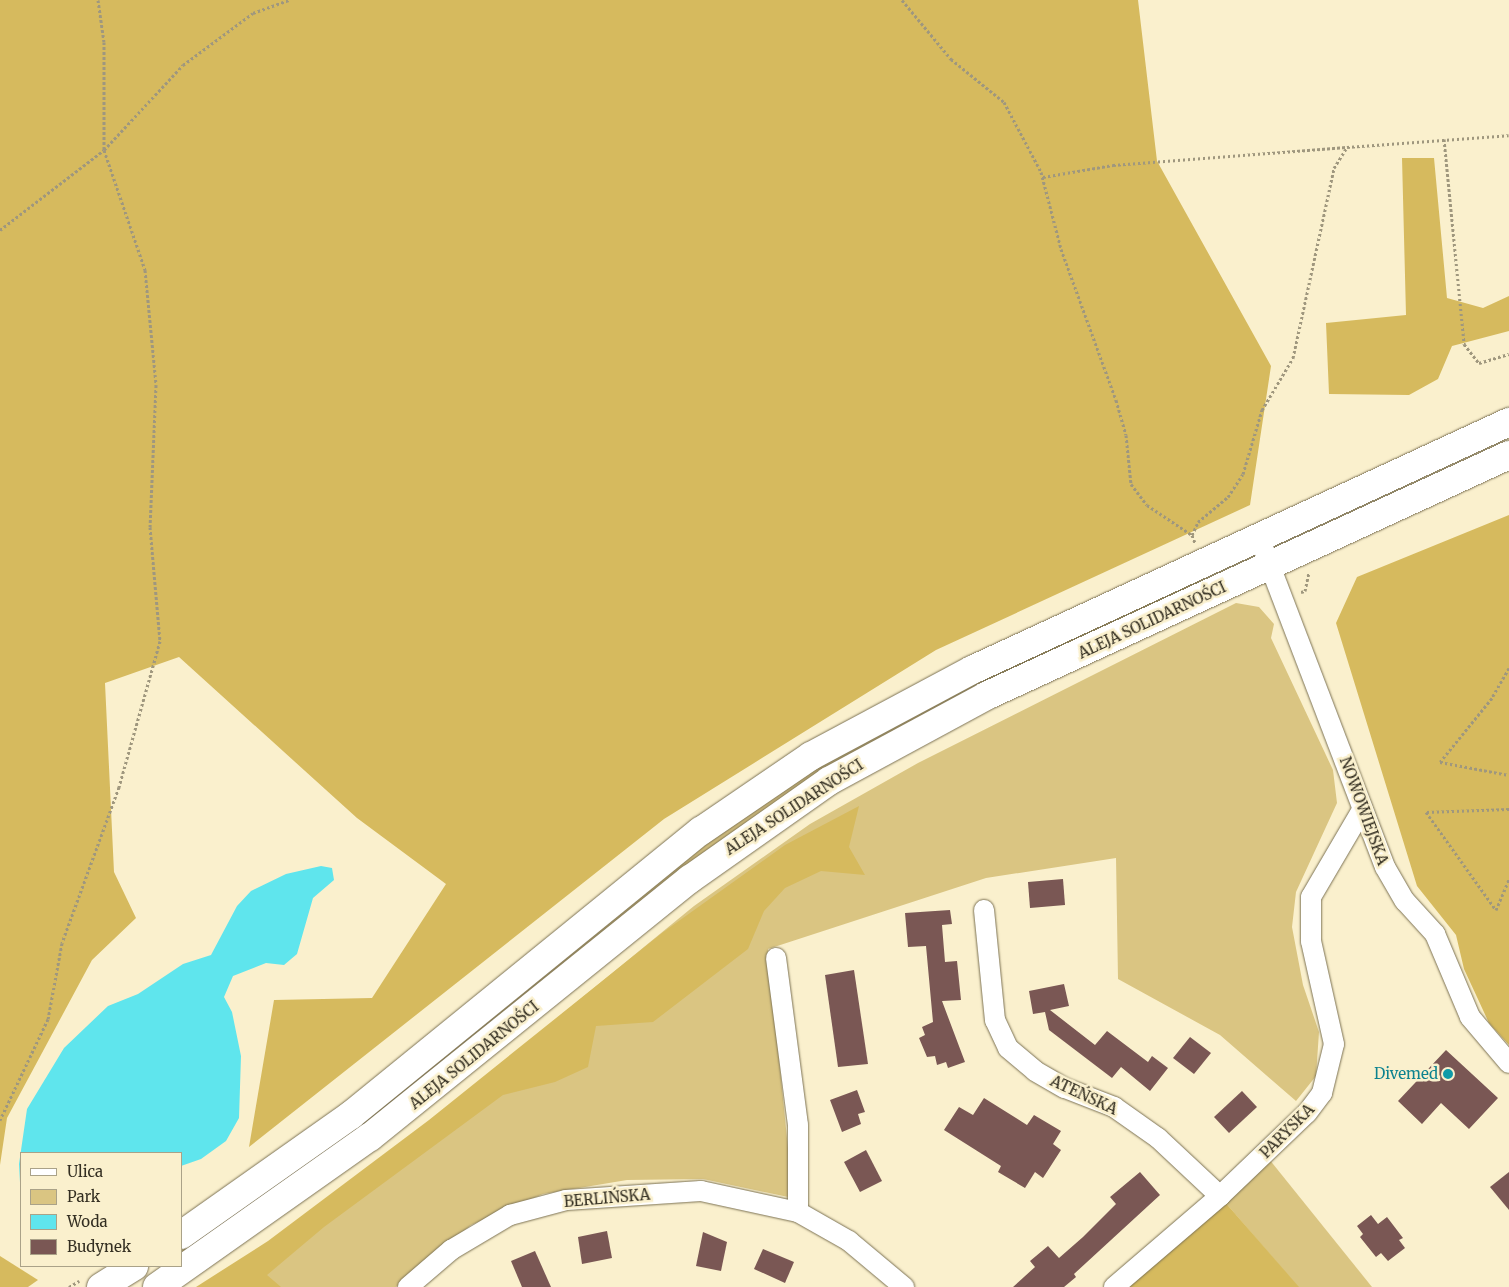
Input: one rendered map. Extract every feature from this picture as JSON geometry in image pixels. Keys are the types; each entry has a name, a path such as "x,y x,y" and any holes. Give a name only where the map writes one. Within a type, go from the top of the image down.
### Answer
{"main road":[{"name":"ALEJA SOLIDARNOŚCI","path":"182,1234 351,1115 669,856 788,771 936,687 1509,422"},
{"name":"ALEJA SOLIDARNOŚCI","path":"157,1287 370,1137 690,879 805,796 964,707 1509,455"},
{"path":"101,1287 132,1267"}],"street":[{"name":"NOWOWIEJSKA","path":"1259,537 1272,564 1362,810 1394,886 1435,934 1444,951 1470,1017 1509,1063"},
{"name":"PARYSKA","path":"1114,1287 1220,1196 1307,1113 1322,1093 1334,1044 1311,941 1311,897 1362,810"},
{"name":"ATEŃSKA","path":"984,910 996,1020 1008,1048 1035,1071 1065,1088 1114,1107 1158,1138 1220,1196"},
{"path":"776,958 798,1124 798,1212"},
{"name":"BERLIŃSKA","path":"408,1287 451,1250 510,1215 566,1200 701,1190 798,1212 849,1241 904,1287"}],"path":[{"path":"0,1120 12,1088 48,1019 62,943 119,787 160,641 150,527 156,385 145,270 104,150 104,42 98,0"},
{"path":"0,230 104,150 183,65 253,13 289,0"},
{"path":"902,0 951,59 1004,102 1042,177 1061,249 1116,400 1126,435 1131,484 1147,505 1192,535 1197,548"},
{"path":"1042,177 1113,164 1509,135"},
{"path":"1444,139 1464,344 1479,362 1509,354"},
{"path":"1192,535 1198,522 1228,496 1243,474 1262,410 1293,358 1334,168 1346,147"},
{"path":"1509,668 1492,698 1440,762 1509,774"},
{"path":"1509,809 1426,812 1496,910 1509,880"}],"green space":[{"path":"1197,576 1201,586 982,687 458,1057 182,1258 182,1246 729,823 874,731"},
{"path":"1236,603 1259,607 1274,624 1271,638 1333,770 1337,803 1296,892 1292,927 1303,985 1319,1032 1316,1076 1296,1101 1220,1035 1118,979 1116,858 986,878 768,949 793,1198 703,1179 627,1180 543,1194 471,1225 396,1287 229,1287 694,906 810,824 918,763"},
{"path":"1269,1159 1372,1287 1298,1287 1224,1201"}],"shaded area":[{"path":"0,0 1138,0 1157,161 1271,366 1250,505 936,650 664,819 249,1147 274,1000 372,998 446,884 357,818 179,657 105,683 114,872 136,918 92,960 7,1118 0,1165"},
{"path":"1402,158 1434,158 1447,298 1483,308 1509,296 1509,331 1452,346 1438,379 1409,395 1329,394 1326,323 1406,315"},
{"path":"1509,515 1509,1045 1489,1023 1464,969 1456,935 1417,886 1336,623 1357,577"},
{"path":"859,806 849,847 865,875 821,871 785,888 764,911 748,949 653,1022 596,1026 588,1067 555,1082 503,1095 324,1227 267,1275 281,1287 196,1287 268,1241 429,1120 662,933 785,845"},
{"path":"1224,1201 1299,1287 1124,1287"},
{"path":"0,1256 38,1280 28,1287 0,1287"}],"water":[{"path":"321,866 332,868 334,880 313,898 297,954 284,965 266,963 233,976 224,997 232,1012 241,1056 239,1118 226,1141 201,1159 182,1166 182,1152 21,1152 27,1109 64,1048 108,1006 138,994 183,964 211,955 237,906 251,891 286,874"}],"building":[{"path":"1063,879 1065,905 1030,908 1028,882"},
{"path":"950,910 952,924 942,925 945,962 957,961 961,1000 942,1001 965,1062 948,1068 946,1062 937,1065 935,1056 927,1057 919,1038 925,1035 922,1027 933,1022 926,946 908,947 905,913"},
{"path":"854,970 868,1064 838,1067 825,975"},
{"path":"1064,984 1069,1006 1050,1010 1095,1045 1107,1031 1148,1062 1152,1056 1168,1068 1150,1091 1121,1067 1112,1078 1049,1030 1045,1012 1033,1014 1029,991"},
{"path":"1190,1037 1211,1053 1194,1074 1173,1058"},
{"name":"Divemed","path":"1446,1050 1498,1098 1469,1129 1441,1103 1422,1124 1398,1101"},
{"path":"857,1090 865,1112 858,1114 861,1124 842,1132 830,1100"},
{"path":"1242,1091 1257,1107 1229,1133 1214,1117"},
{"path":"984,1098 1027,1125 1034,1115 1061,1131 1053,1144 1061,1150 1043,1178 1035,1172 1025,1188 998,1172 1001,1166 944,1130 959,1107 973,1115"},
{"path":"866,1150 882,1181 860,1192 844,1162"},
{"path":"1140,1172 1160,1195 1074,1274 1076,1277 1064,1287 1013,1287 1035,1267 1030,1261 1048,1246 1059,1258 1083,1237 1116,1204 1110,1197"},
{"path":"1509,1172 1509,1210 1490,1187"},
{"path":"1371,1215 1378,1224 1387,1217 1403,1238 1399,1240 1405,1248 1388,1261 1381,1253 1376,1257 1360,1237 1363,1234 1357,1226"},
{"path":"607,1231 612,1258 582,1264 578,1237"},
{"path":"703,1232 727,1242 721,1271 696,1266"},
{"path":"763,1249 794,1262 785,1283 754,1269"},
{"path":"535,1251 551,1287 522,1287 511,1261"}],"place":[{"name":"Divemed","path":"1448,1074"}]}
